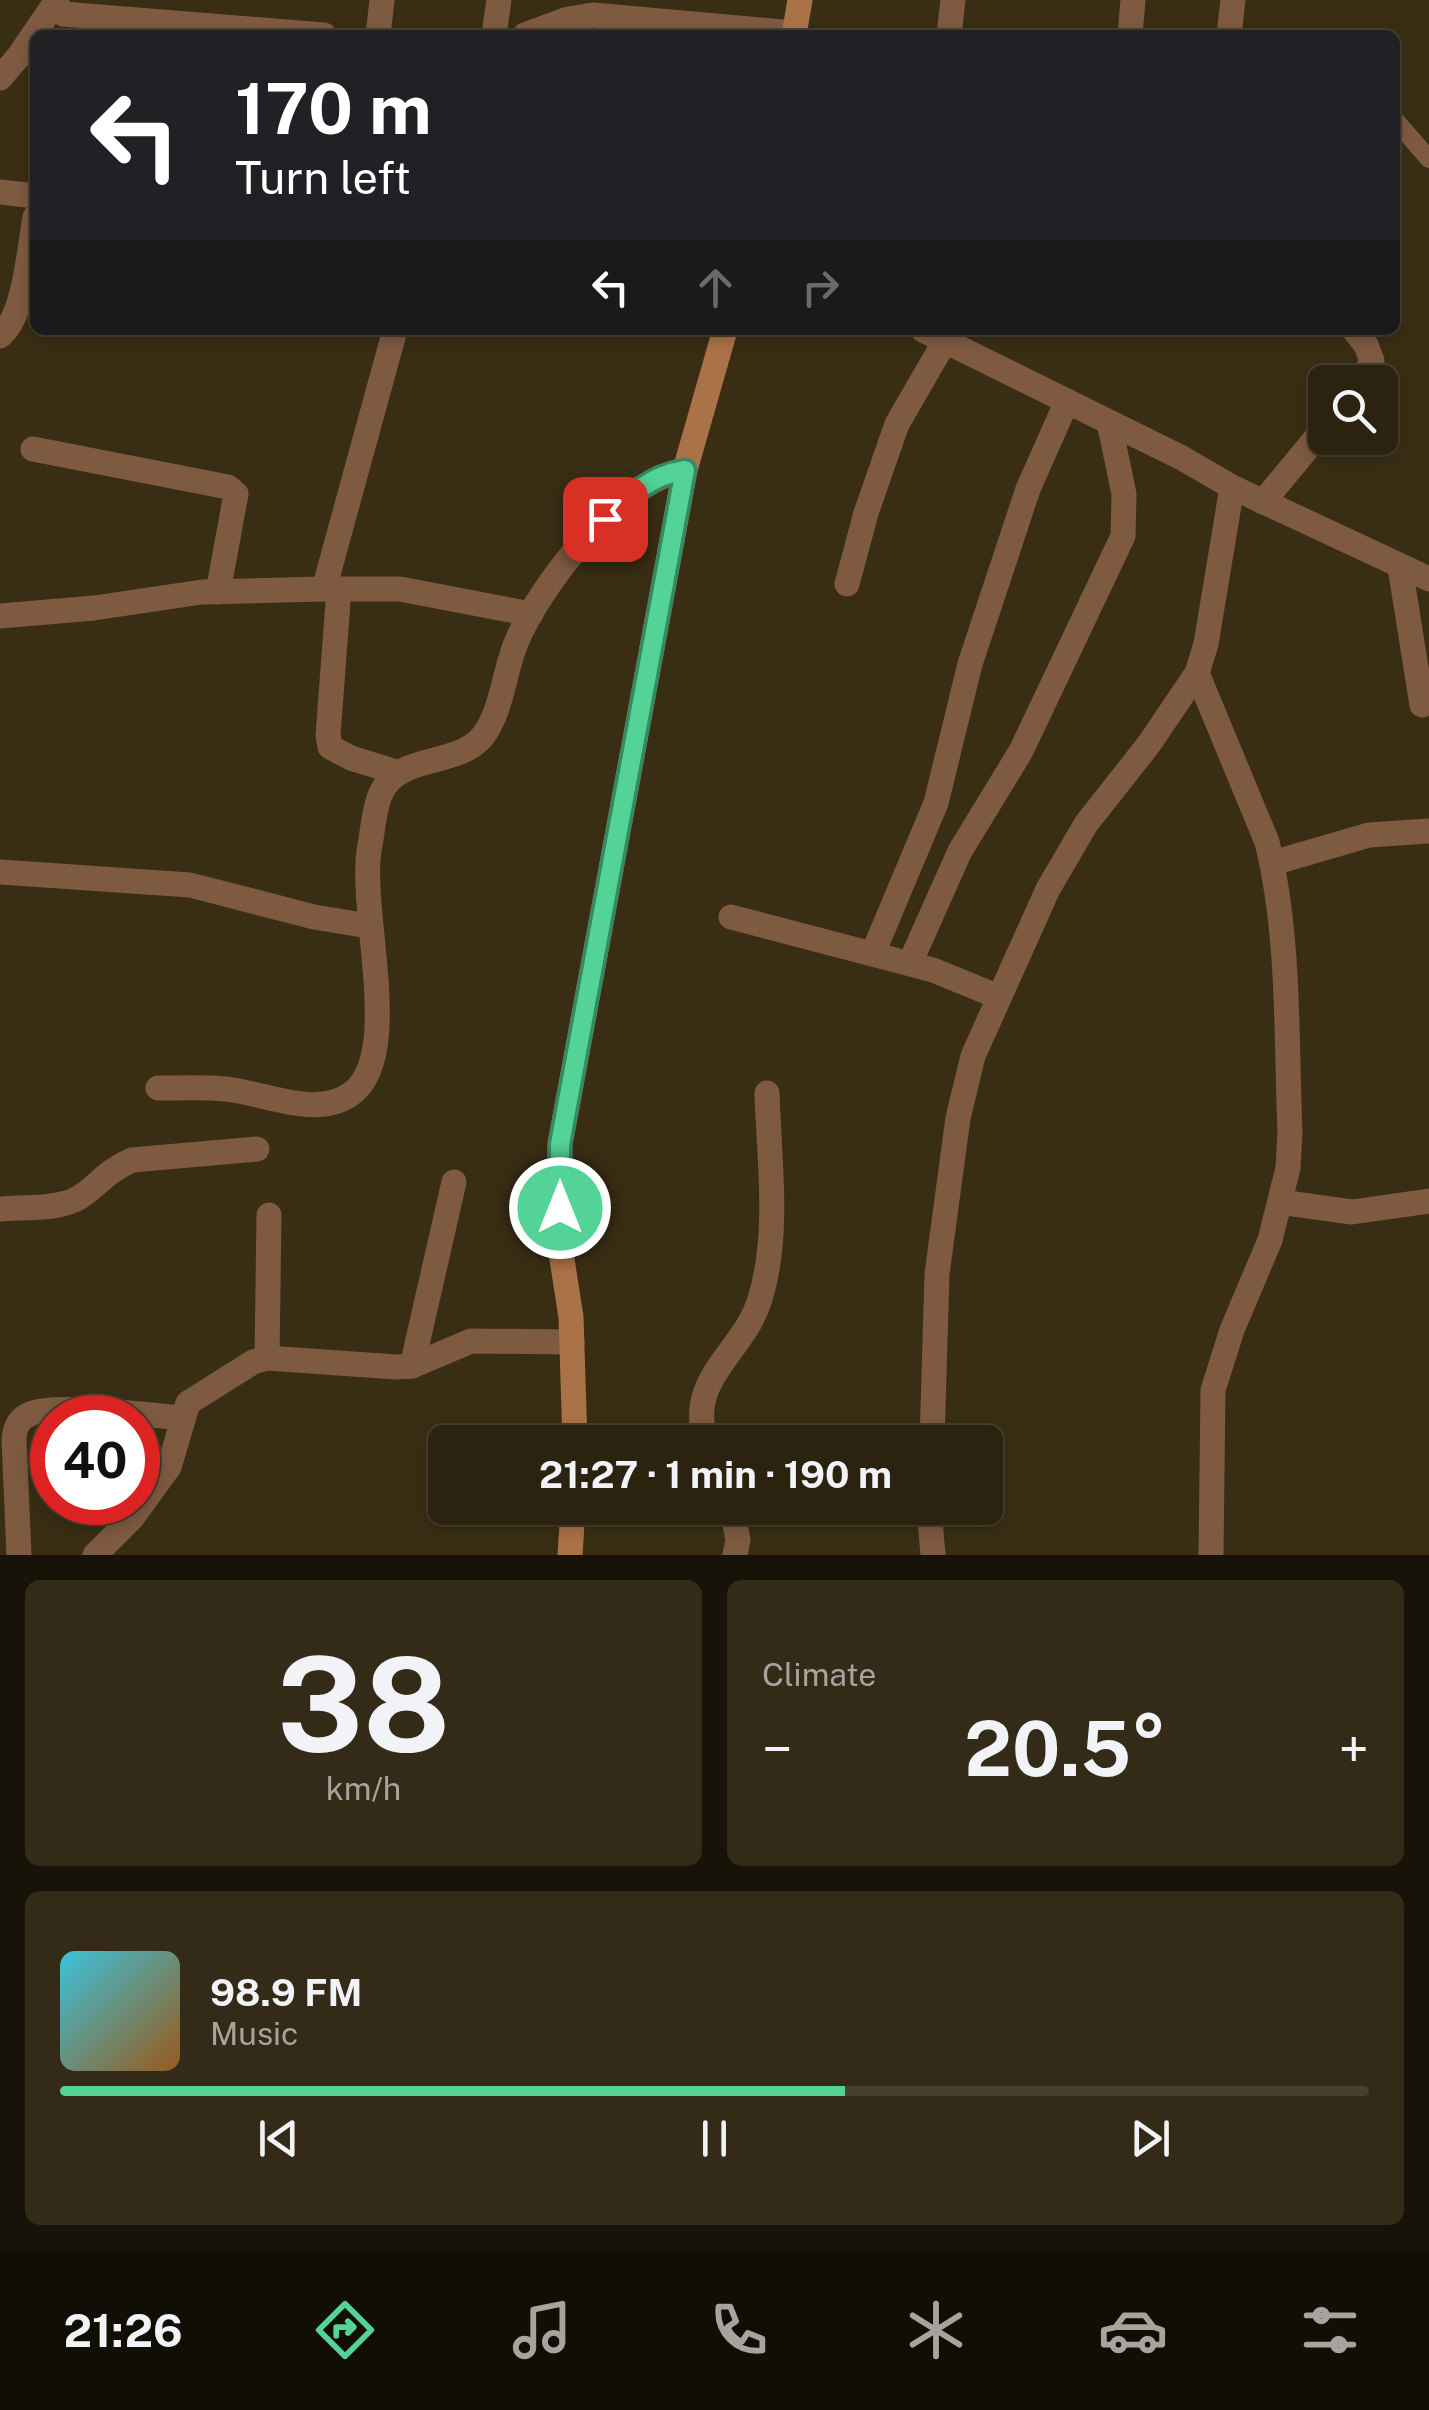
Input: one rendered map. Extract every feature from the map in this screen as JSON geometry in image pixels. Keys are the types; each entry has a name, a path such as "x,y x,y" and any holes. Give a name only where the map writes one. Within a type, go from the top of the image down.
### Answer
{"street":[{"path":"379,30 382,0"},
{"path":"495,30 499,0"},
{"path":"795,30 800,0"},
{"path":"950,30 953,0"},
{"path":"1130,30 1133,0"},
{"path":"1230,30 1233,0"},
{"path":"534,30 570,9 725,30"},
{"path":"61,12 280,30"},
{"path":"0,78 30,44"},
{"path":"0,192 30,195"},
{"path":"0,336 16,312 30,242"},
{"path":"394,335 332,589 328,735 330,747 351,758 399,772"},
{"path":"574,1425 572,1342 560,1240 560,1144 685,470 724,335"},
{"path":"847,584 866,513 928,335"},
{"path":"933,335 1232,487 1429,578"},
{"path":"1358,335 1366,345 1370,365"},
{"path":"872,953 936,803 970,664 1028,488 1067,401"},
{"path":"910,963 960,851 1020,752 1123,536 1124,494 1108,422"},
{"path":"1263,502 1308,448"},
{"path":"33,449 228,487 236,494 235,508 218,592"},
{"path":"158,1088 225,1089 311,1105 328,1104 350,1095 367,1074 378,1035 366,879 380,795 399,772 471,748 490,724 516,642 531,614 581,543 629,496 653,479 685,470"},
{"path":"933,1425 937,1274 958,1118 974,1056 1048,889 1086,824 1149,744 1197,673 1206,644 1232,487"},
{"path":"1400,567 1422,705"},
{"path":"0,616 218,592 332,589 400,589 531,614"},
{"path":"1197,673 1268,842 1282,912 1290,1133 1288,1168 1280,1202 1214,1390 1212,1555"},
{"path":"1272,863 1369,834 1429,831"},
{"path":"0,872 190,885 314,917 369,926"},
{"path":"731,917 910,963 999,996"},
{"path":"703,1425 700,1410 708,1382 750,1323 769,1258 768,1093"},
{"path":"0,1210 67,1202 114,1168 132,1160 258,1148"},
{"path":"412,1366 454,1182"},
{"path":"1280,1202 1352,1212 1429,1201"},
{"path":"267,1358 269,1215"},
{"path":"95,1555 132,1518 169,1467 188,1403 254,1362 267,1358 412,1366 470,1341 572,1342"},
{"path":"19,1555 7,1424 34,1412 182,1418"},
{"path":"570,1555 572,1525"},
{"path":"735,1525 735,1555"},
{"path":"931,1525 933,1555"}],"lane":[{"path":"1400,126 1429,159"}],"route":[{"path":"560,1208 560,1144 685,470 653,479 605,519"}]}
